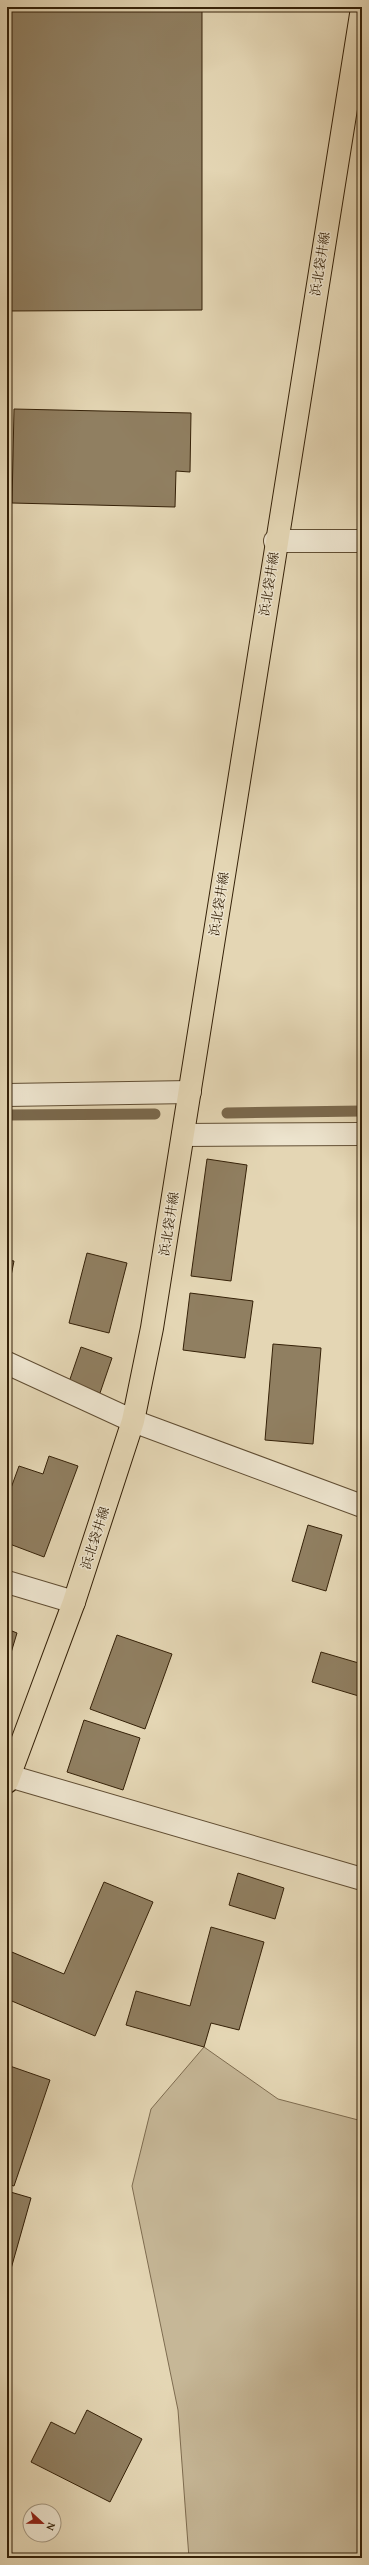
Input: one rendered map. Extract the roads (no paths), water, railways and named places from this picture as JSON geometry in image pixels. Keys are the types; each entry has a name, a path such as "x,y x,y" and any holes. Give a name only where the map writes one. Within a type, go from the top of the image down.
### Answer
{"main road":[{"name":"浜北袋井線","path":"8,1779 74,1602 133,1421 152,1328 275,541 362,8"}],"street":[{"path":"275,541 362,540"},
{"path":"7,1095 190,1092"},
{"path":"183,1135 362,1134"},
{"path":"7,1363 133,1421 362,1506"},
{"path":"7,1582 74,1602"},
{"path":"8,1779 362,1879"}],"waterway":[{"path":"227,1113 362,1111"},
{"path":"7,1115 155,1114"}]}
